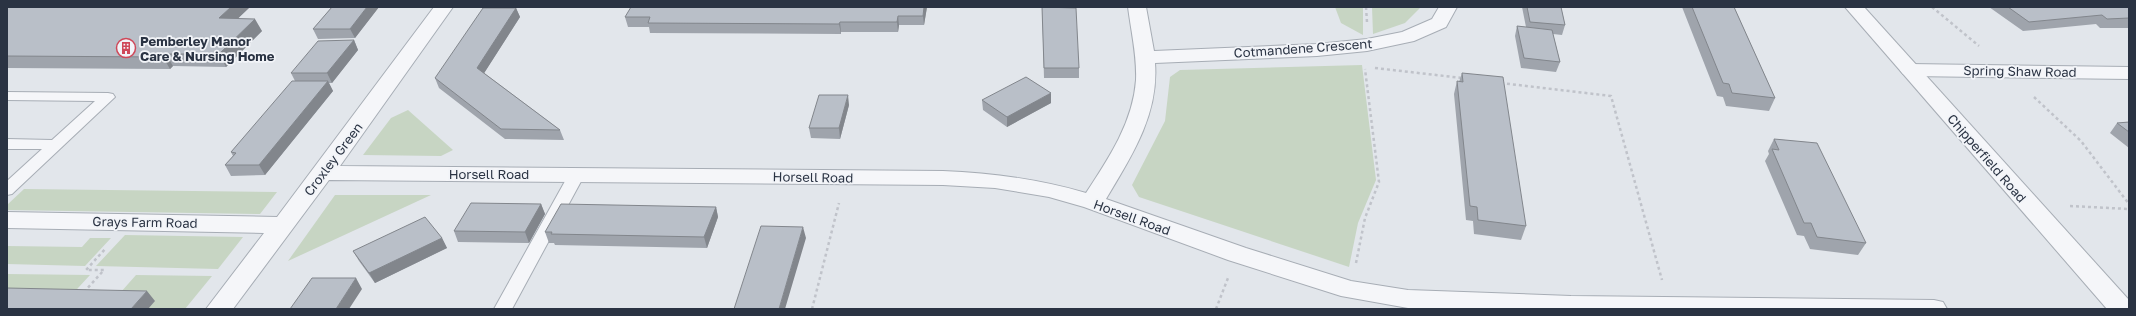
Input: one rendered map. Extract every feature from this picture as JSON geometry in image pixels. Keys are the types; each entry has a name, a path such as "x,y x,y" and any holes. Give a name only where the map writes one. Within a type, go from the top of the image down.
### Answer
{"street":[{"name":"Croxley Green","path":"220,309 282,225 323,174 444,7"},
{"path":"1092,202 1127,146 1140,114 1145,89 1145,57 1137,7"},
{"name":"Cotmandene Crescent","path":"1145,57 1317,50 1367,45 1407,37 1439,23 1448,7"},
{"name":"Chipperfield Road","path":"1854,7 2027,204 2122,309"},
{"name":"Spring Shaw Road","path":"1910,70 2129,73"},
{"name":"Horsell Road","path":"323,174 577,174 943,178 995,181 1050,190 1092,202 1236,254 1350,290 1408,300 1670,306 1934,309"},
{"name":"Grays Farm Road","path":"7,220 282,225"}],"lane":[{"path":"7,96 108,97 7,190"},
{"path":"7,144 57,145"},
{"path":"503,309 577,174"}],"path":[{"path":"1932,7 2008,71 2081,142 2129,204"},
{"path":"1350,290 1365,218 1379,182 1365,67 1468,79"},
{"path":"1500,83 1611,96 1670,306"},
{"path":"812,309 845,177"},
{"path":"2027,204 2129,209"},
{"path":"81,295 104,270 86,270 131,222"},
{"path":"1216,309 1236,254"}],"green space":[{"path":"1335,7 1363,7 1363,35 1341,23"},
{"path":"1372,7 1421,7 1405,23 1373,34"},
{"path":"1362,65 1376,180 1358,223 1349,267 1139,197 1132,185 1165,121 1170,77 1180,70"},
{"path":"408,110 453,150 441,156 363,155 391,118"},
{"path":"24,189 277,192 260,214 7,210 7,205"},
{"path":"335,195 431,195 288,261"},
{"path":"125,235 243,237 218,269 96,266"},
{"path":"90,238 111,238 85,266 7,264 7,246 82,247"},
{"path":"7,274 90,275 67,300 7,299"},
{"path":"136,275 212,276 185,309 148,309 113,301"}],"building":[{"name":"Pemberley Manor Care & Nursing Home","path":"7,7 231,7 219,18 255,19 219,54 166,54 163,57 7,56"},
{"path":"332,7 367,7 350,29 313,29"},
{"path":"631,7 924,7 923,16 898,16 897,22 840,22 839,24 648,23 650,17 625,17"},
{"path":"1042,7 1076,8 1079,68 1044,68"},
{"path":"1527,7 1561,7 1565,25 1530,22"},
{"path":"1692,7 1734,7 1775,98 1732,93 1729,84 1723,83"},
{"path":"2008,7 2129,7 2129,18 2107,19 2102,15 2029,22"},
{"path":"483,8 516,8 477,68 560,130 501,129 435,78"},
{"path":"1517,26 1552,30 1560,62 1524,58"},
{"path":"354,40 327,73 291,73 318,41"},
{"path":"1462,73 1503,77 1526,226 1478,220 1477,207 1470,206 1457,81 1463,82"},
{"path":"1026,77 1051,93 1007,117 982,100"},
{"path":"292,81 328,81 259,165 225,165 236,153 231,152"},
{"path":"819,95 848,95 839,128 809,128"},
{"path":"2129,122 2129,132 2117,123"},
{"path":"1774,139 1817,143 1866,243 1817,237 1811,223 1804,223 1772,149 1779,150"},
{"path":"471,203 541,204 525,232 454,231"},
{"path":"561,204 716,207 704,237 551,234 552,232 545,232"},
{"path":"425,217 442,238 369,273 353,251"},
{"path":"761,226 803,227 779,309 734,309"},
{"path":"312,278 356,278 336,309 290,309"},
{"path":"7,288 147,291 131,309 7,309"}],"place":[{"name":"Pemberley Manor Care & Nursing Home","path":"126,48"}]}
